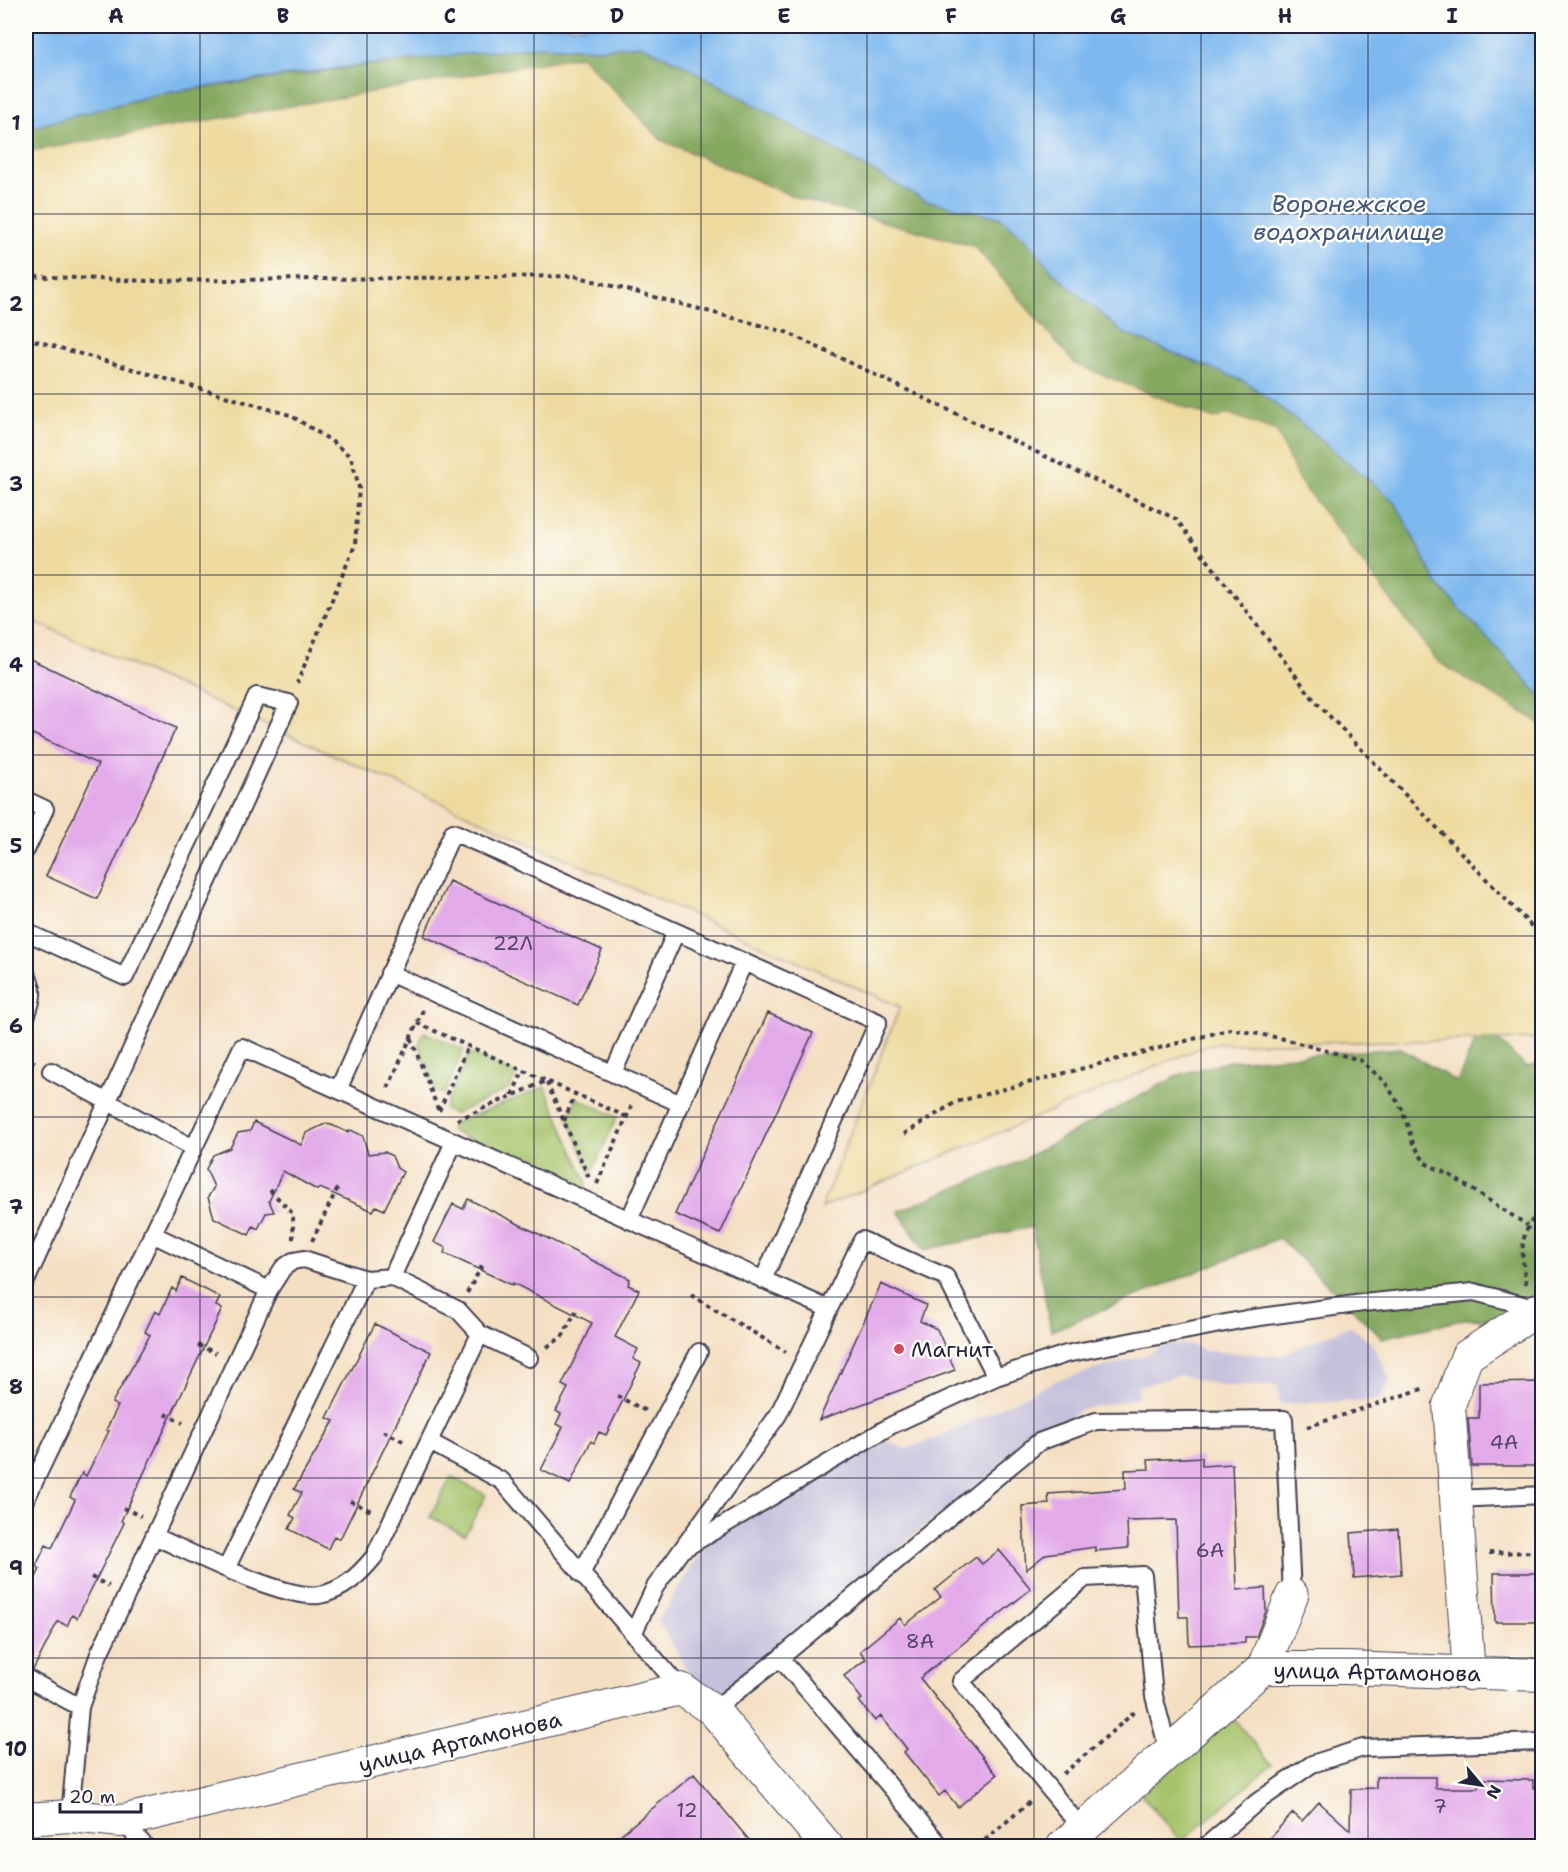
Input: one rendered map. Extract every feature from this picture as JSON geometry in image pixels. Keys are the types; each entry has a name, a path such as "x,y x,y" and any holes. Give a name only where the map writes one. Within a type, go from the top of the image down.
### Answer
{"street":[{"path":"1469,1674 1449,1406 1467,1356 1541,1309"},
{"path":"1263,1668 1292,1595"},
{"name":"улица Артамонова","path":"1072,1838 1168,1750 1263,1668 1345,1668 1542,1675"},
{"path":"681,1689 713,1710 827,1846"},
{"name":"улица Артамонова","path":"26,1819 70,1816 122,1821 681,1689"}],"lane":[{"path":"26,932 125,977 257,696 289,703 26,1281"},
{"path":"26,800 45,808 26,850"},
{"path":"338,1090 453,832 878,1022 762,1280"},
{"path":"613,1073 676,932"},
{"path":"629,1220 744,962"},
{"path":"390,973 681,1104"},
{"path":"26,974 32,983 32,1002 26,1017"},
{"path":"26,1499 242,1047 829,1309"},
{"path":"51,1071 193,1148"},
{"path":"392,1277 454,1142"},
{"path":"152,1234 269,1290"},
{"path":"633,1634 656,1587 778,1415 862,1240 946,1277 996,1377"},
{"path":"70,1816 80,1707 99,1654 277,1275 298,1260 366,1279 392,1277 458,1310 480,1334 529,1358"},
{"path":"226,1567 366,1279"},
{"path":"682,1550 892,1425 996,1377 1066,1354 1246,1319 1364,1303 1474,1292 1541,1309"},
{"path":"154,1536 275,1588 299,1595 318,1595 338,1589 359,1576 374,1557 480,1334"},
{"path":"581,1574 699,1352"},
{"path":"713,1710 780,1658 1039,1442 1096,1421 1284,1419 1292,1595"},
{"path":"430,1442 502,1481 681,1689"},
{"path":"1455,1499 1542,1495"},
{"path":"1072,1838 1046,1788 961,1681 1085,1578 1143,1575 1155,1695 1168,1750"},
{"path":"780,1658 941,1846"},
{"path":"26,1678 80,1707"},
{"path":"1206,1846 1257,1802 1312,1764 1363,1748 1542,1742"},
{"path":"122,1821 145,1846"}],"path":[{"path":"26,276 147,280 575,276 786,332 1176,519 1316,701 1542,937"},
{"path":"26,338 290,415 330,440 351,457 359,487 355,545 289,703"},
{"path":"379,1108 431,992"},
{"path":"417,1023 627,1117"},
{"path":"904,1134 956,1102 1231,1029 1280,1038 1360,1060 1385,1082 1401,1109 1413,1143 1425,1163 1448,1174 1527,1225"},
{"path":"411,1038 439,1113"},
{"path":"430,1131 468,1046"},
{"path":"512,1096 523,1071"},
{"path":"430,1131 546,1081"},
{"path":"546,1081 594,1189 640,1086"},
{"path":"564,1121 575,1094"},
{"path":"298,1260 338,1187"},
{"path":"270,1190 293,1214 298,1260"},
{"path":"1541,1309 1527,1290 1521,1251 1527,1225 1542,1207"},
{"path":"458,1310 483,1264"},
{"path":"691,1295 770,1341 802,1364"},
{"path":"529,1358 562,1337 576,1311"},
{"path":"1284,1435 1460,1376"},
{"path":"617,1395 663,1420"},
{"path":"1460,1554 1542,1552"},
{"path":"978,1846 1155,1695"}],"shaded area":[{"path":"1349,1326 1371,1342 1391,1380 1379,1400 1280,1404 1278,1386 1224,1386 1180,1375 1137,1387 1138,1398 1080,1410 916,1533 833,1609 715,1697 695,1684 658,1620 708,1542 882,1438 905,1449 939,1437 1058,1380 1145,1356 1166,1344 1192,1345 1206,1351 1280,1356"}],"green space":[{"path":"641,45 684,65 924,200 999,217 1026,239 1055,274 1123,333 1246,382 1308,429 1395,502 1438,585 1542,697 1542,727 1532,718 1438,662 1298,479 1276,431 1214,419 1075,364 975,247 797,198 661,140 581,56 26,152 26,129 157,94 445,55 540,46 596,49"},
{"path":"1482,1025 1526,1067 1542,1063 1542,1320 1466,1319 1382,1338 1279,1238 1051,1331 1032,1227 924,1250 898,1211 1012,1165 1179,1075 1230,1061 1400,1048 1457,1082"},
{"path":"424,1032 464,1050 444,1094 435,1091 419,1044"},
{"path":"470,1053 516,1075 509,1089 454,1114 444,1109"},
{"path":"545,1087 587,1183 582,1193 450,1130 452,1124"},
{"path":"577,1098 617,1117 591,1174 568,1118"},
{"path":"451,1477 486,1495 465,1535 430,1517"},
{"path":"1233,1718 1272,1765 1181,1842 1141,1794"}],"sand":[{"path":"581,56 661,140 797,198 975,247 1075,364 1214,419 1229,414 1276,431 1298,479 1438,662 1532,718 1542,727 1542,1039 1209,1044 821,1208 900,1007 26,618 26,152"}],"water":[{"name":"Воронежское водохранилище","path":"26,26 1542,26 1542,697 1438,585 1395,502 1308,429 1246,382 1123,333 1055,274 1026,239 999,217 924,200 684,65 641,45 596,49 540,46 354,66 157,94 26,129"}],"building":[{"path":"26,657 176,728 97,899 46,876 98,764 26,731"},
{"path":"449,881 602,950 578,1005 424,936"},
{"path":"768,1013 813,1033 720,1234 675,1214"},
{"path":"254,1122 301,1145 306,1133 327,1123 347,1132 351,1130 363,1136 368,1154 385,1152 392,1156 397,1168 403,1172 384,1210 376,1206 373,1211 320,1188 317,1190 283,1171 269,1201 274,1212 266,1213 258,1229 253,1226 249,1235 214,1218 208,1197 214,1187 206,1169 213,1155 230,1148 238,1133 250,1131"},
{"path":"468,1199 630,1279 628,1285 639,1290 615,1337 638,1349 633,1359 641,1363 606,1435 599,1432 594,1443 591,1441 570,1484 541,1470 563,1427 556,1424 561,1414 556,1411 568,1388 562,1385 592,1323 513,1283 512,1285 444,1253 446,1248 434,1242 453,1204 463,1209"},
{"path":"182,1278 220,1297 216,1306 222,1309 121,1521 124,1523 77,1618 72,1615 67,1626 58,1621 33,1670 26,1668 26,1599 40,1569 36,1566 46,1545 52,1548 75,1500 70,1497 82,1473 86,1476 109,1431 106,1430 118,1406 112,1403 150,1335 145,1332 155,1311 160,1314 172,1288 176,1291"},
{"name":"Магнит","path":"881,1284 926,1305 920,1321 937,1329 955,1370 819,1420"},
{"path":"375,1324 431,1352 340,1539 334,1536 328,1549 289,1529 295,1518 290,1515 302,1493 294,1489 334,1421 327,1418"},
{"path":"1542,1382 1542,1466 1472,1466 1468,1418 1479,1418 1479,1383"},
{"path":"1202,1457 1202,1466 1232,1464 1237,1590 1265,1588 1266,1611 1256,1637 1245,1637 1245,1643 1189,1645 1188,1617 1179,1617 1176,1520 1127,1521 1128,1548 1095,1551 1095,1547 1046,1554 1026,1570 1022,1506 1049,1504 1048,1494 1126,1489 1125,1470 1149,1469 1148,1460"},
{"path":"1398,1529 1401,1574 1354,1578 1351,1533"},
{"path":"999,1550 1031,1589 920,1678 997,1775 958,1807 945,1791 939,1796 904,1752 907,1749 881,1716 875,1721 859,1701 862,1699 844,1676 866,1659 860,1651 900,1618 905,1625 941,1597 935,1590 976,1557 982,1564"},
{"path":"1494,1573 1542,1573 1542,1622 1495,1622"},
{"path":"694,1774 754,1846 607,1846"},
{"path":"1376,1777 1435,1777 1435,1788 1478,1788 1478,1779 1533,1780 1533,1788 1542,1788 1542,1846 1262,1846 1293,1813 1302,1821 1319,1802 1350,1830 1351,1789 1376,1788"}],"place":[{"name":"Магнит","path":"899,1349"}]}
